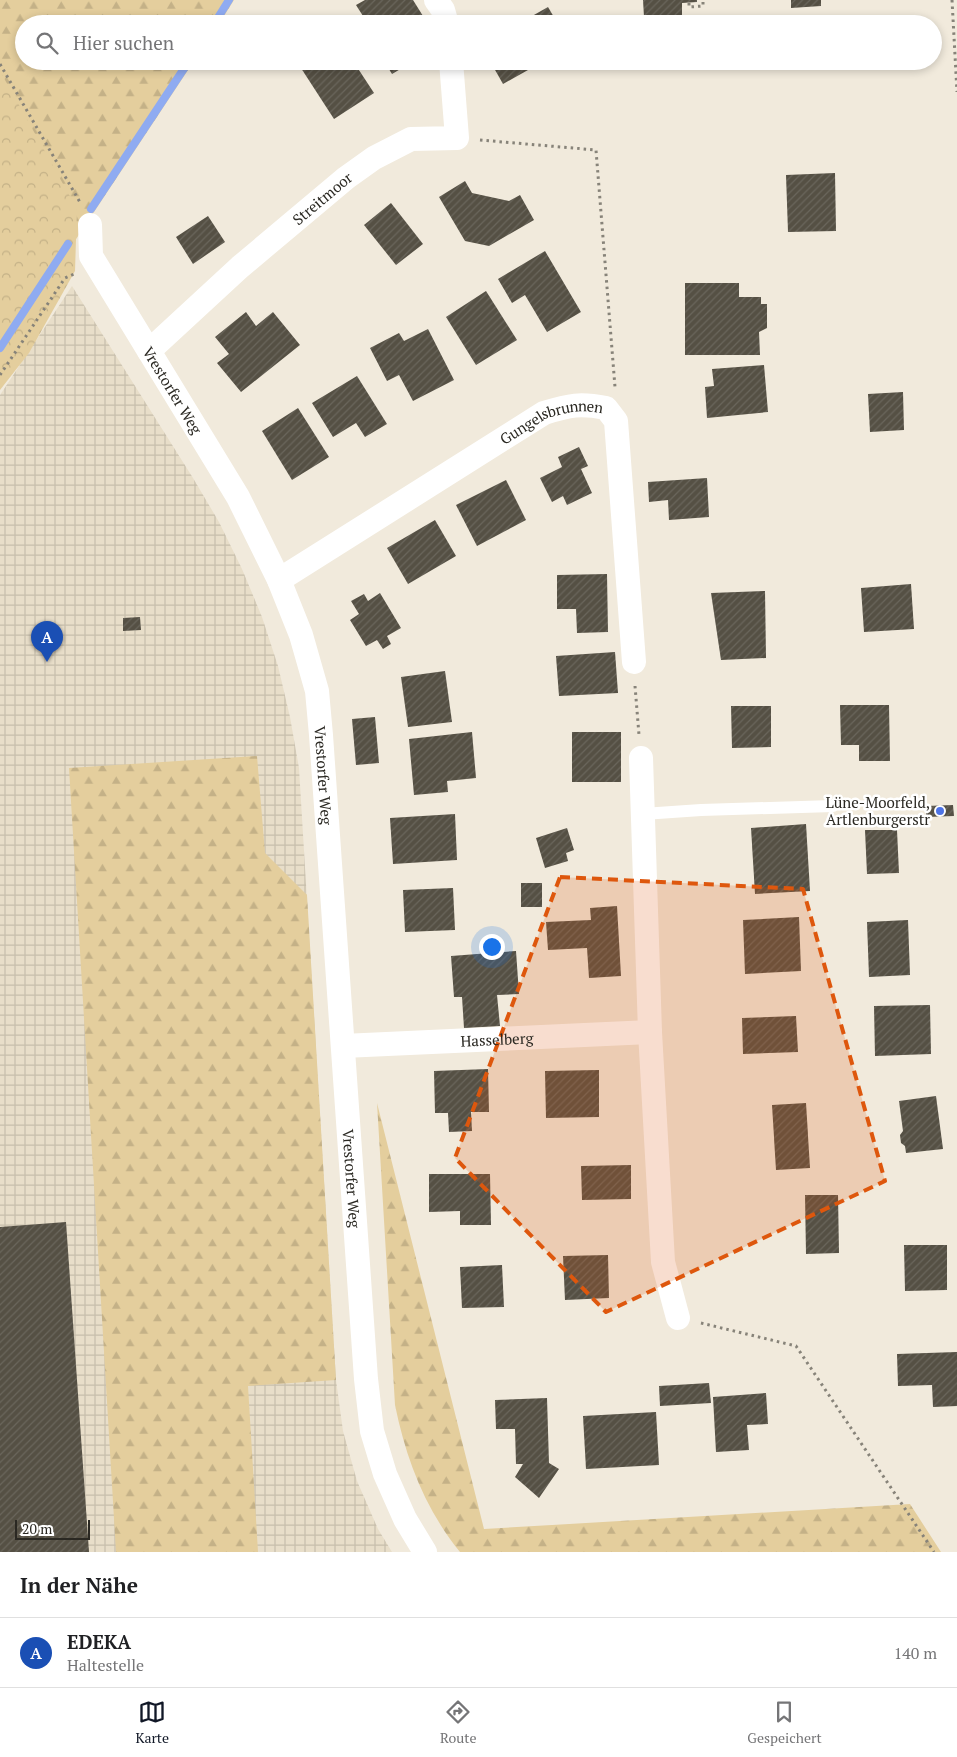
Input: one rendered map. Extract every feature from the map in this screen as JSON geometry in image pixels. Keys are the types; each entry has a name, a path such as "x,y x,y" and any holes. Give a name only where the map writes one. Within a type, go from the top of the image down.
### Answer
{"street":[{"path":"436,0 444,15"},
{"path":"452,70 457,138"},
{"name":"Streitmoor","path":"149,350 240,267 346,178 374,158 411,139 457,138"},
{"name":"Vrestorfer Weg","path":"90,225 91,256 238,497 279,580 301,635 316,691 322,735 366,1379 372,1430 385,1474 405,1519 425,1552"},
{"name":"Gungelsbrunnen","path":"279,580 544,413 564,407 586,404 606,408 616,420 634,662"},
{"path":"641,758 650,1032 664,1262 678,1318"},
{"name":"Hasselberg","path":"343,1046 650,1032"}],"lane":[{"path":"643,814 701,810 833,806"}],"path":[{"path":"689,3 689,7 703,6 703,0"},
{"path":"952,0 957,92"},
{"path":"0,64 78,197 90,225"},
{"path":"457,138 596,150 615,388 606,408"},
{"path":"0,375 65,278 96,263"},
{"path":"634,662 641,758"},
{"path":"678,1318 796,1346 934,1552"}],"highlighted area":[{"path":"560,877 803,889 885,1181 606,1312 455,1158"}],"shaded area":[{"path":"72,286 219,522 242,569 262,617 278,666 299,768 336,1380 343,1431 357,1481 378,1529 392,1552 0,1552 0,395"}],"green space":[{"path":"0,0 234,0 225,15 15,15 15,70 188,70 0,354"},
{"path":"0,71 77,209 75,271 29,353 0,390"},
{"path":"257,756 265,853 307,895 336,1380 248,1386 258,1552 116,1552 69,768"},
{"path":"377,1103 484,1529 910,1504 941,1552 460,1552 437,1518 418,1483 405,1445 395,1405"}],"building":[{"path":"365,0 413,0 422,15 362,15 356,5"},
{"path":"643,0 697,0 697,2 682,3 682,15 644,15"},
{"path":"791,0 821,0 821,6 791,8"},
{"path":"548,7 553,15 534,15"},
{"path":"302,70 359,70 374,93 334,119"},
{"path":"390,70 399,70 392,74"},
{"path":"495,70 528,70 503,84"},
{"path":"835,173 836,231 788,232 786,175"},
{"path":"465,181 472,193 509,201 520,195 534,220 489,246 465,241 439,197"},
{"path":"391,203 423,244 396,265 364,225"},
{"path":"208,216 225,242 193,264 176,237"},
{"path":"545,251 581,312 547,332 525,295 512,303 498,279"},
{"path":"685,283 739,283 739,297 761,297 761,304 767,304 767,328 759,332 760,355 685,355"},
{"path":"486,291 517,340 476,365 446,317"},
{"path":"246,312 256,326 273,312 300,345 241,392 217,363 229,354 215,337"},
{"path":"428,329 454,380 413,401 399,375 387,381 370,348 399,333 404,341"},
{"path":"764,365 768,412 707,418 705,387 714,386 712,369"},
{"path":"357,376 387,424 365,437 356,423 333,437 312,403"},
{"path":"903,392 904,430 870,432 868,394"},
{"path":"298,408 329,457 292,480 262,431"},
{"path":"579,447 588,466 581,469 592,493 567,505 563,496 552,502 540,478 562,467 558,457"},
{"path":"707,478 709,517 669,520 668,500 649,502 648,482"},
{"path":"506,480 526,520 477,546 456,505"},
{"path":"435,520 456,556 408,584 387,548"},
{"path":"607,574 608,632 577,633 576,609 557,609 557,575"},
{"path":"911,584 914,629 864,632 861,588"},
{"path":"765,591 766,658 721,660 711,593"},
{"path":"380,593 401,628 387,636 391,644 383,649 377,640 366,646 350,620 359,614 351,601 364,594 368,601"},
{"path":"140,617 141,630 123,631 123,618"},
{"path":"615,652 618,693 559,696 556,656"},
{"path":"445,671 452,722 408,727 401,677"},
{"path":"840,705 889,705 890,761 859,761 859,745 841,745"},
{"path":"731,706 771,706 771,747 732,748"},
{"path":"375,717 379,763 356,765 352,719"},
{"path":"472,732 476,778 447,781 448,792 414,795 409,739"},
{"path":"572,732 621,732 621,782 572,782"},
{"name":"Lüne-Moorfeld, Artlenburgerstr","path":"953,805 954,816 926,817 926,806"},
{"path":"455,814 457,860 393,864 390,818"},
{"path":"806,824 810,891 755,894 751,828"},
{"path":"567,828 574,850 566,853 568,861 545,868 536,838"},
{"path":"865,830 897,830 899,873 867,874"},
{"path":"521,883 542,883 542,907 521,907"},
{"path":"453,888 455,930 405,932 403,890"},
{"path":"617,906 621,976 589,978 587,948 548,950 546,922 591,920 590,908"},
{"path":"799,917 801,971 745,974 743,920"},
{"path":"908,920 910,975 869,977 867,922"},
{"path":"516,951 519,994 497,995 500,1026 464,1028 462,997 454,997 451,956"},
{"path":"930,1005 931,1054 875,1056 874,1006"},
{"path":"796,1016 798,1052 743,1054 742,1018"},
{"path":"488,1069 489,1112 471,1112 472,1131 449,1132 448,1113 435,1113 434,1071"},
{"path":"599,1070 599,1117 546,1118 545,1071"},
{"path":"936,1096 943,1149 906,1153 905,1146 901,1143 900,1135 903,1131 899,1101"},
{"path":"806,1103 810,1168 776,1170 772,1105"},
{"path":"631,1165 631,1199 582,1200 581,1166"},
{"path":"429,1174 490,1174 491,1225 460,1225 460,1211 429,1212"},
{"path":"805,1195 838,1195 839,1253 806,1254"},
{"path":"66,1222 89,1552 0,1552 0,1227"},
{"path":"904,1245 947,1245 947,1290 905,1291"},
{"path":"608,1255 609,1298 565,1300 563,1256"},
{"path":"502,1265 504,1307 462,1308 460,1267"},
{"path":"957,1352 957,1406 933,1407 932,1385 898,1386 897,1354"},
{"path":"709,1383 711,1403 660,1406 659,1386"},
{"path":"766,1393 768,1424 747,1425 749,1450 716,1452 713,1397"},
{"path":"547,1398 549,1463 559,1469 539,1498 515,1477 523,1464 516,1464 515,1429 496,1429 495,1400"},
{"path":"656,1412 659,1465 586,1469 583,1416"}],"waterway":[{"path":"220,15 229,0"},
{"path":"91,209 183,70"},
{"path":"0,348 68,244"}],"place":[{"name":"EDEKA","path":"47,662"},
{"name":"Lüne-Moorfeld, Artlenburgerstr","path":"940,811"}]}
